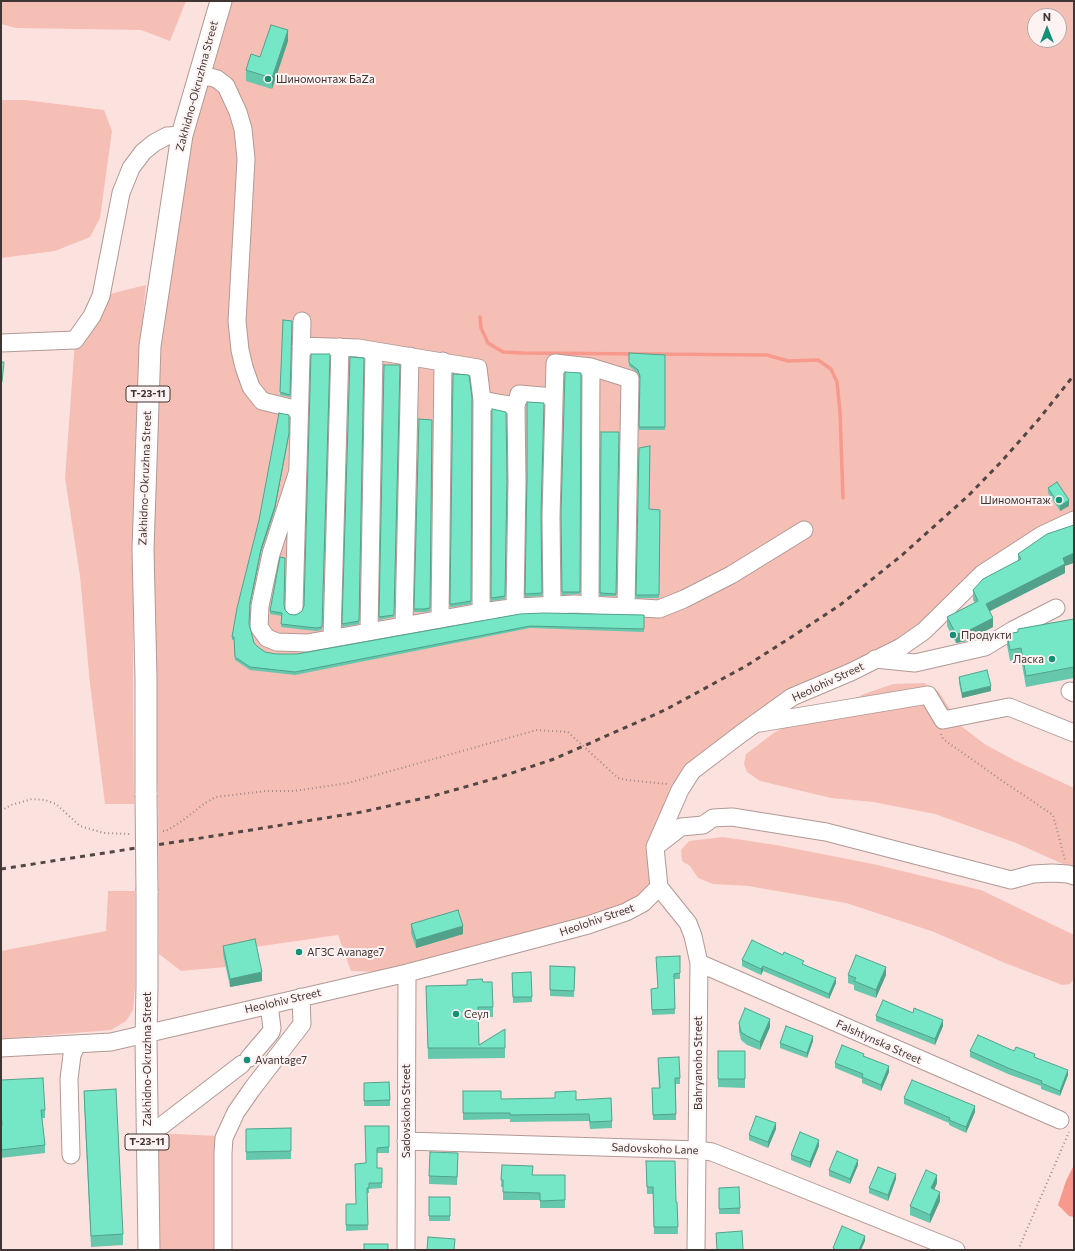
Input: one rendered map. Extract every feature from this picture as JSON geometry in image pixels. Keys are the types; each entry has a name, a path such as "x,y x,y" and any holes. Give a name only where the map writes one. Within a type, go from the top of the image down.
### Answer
{"main road":[{"name":"Zakhidno-Okruzhna Street","path":"149,1250 146,1034 146,678 143,549 150,346 182,135 221,1"}],"street":[{"path":"199,74 217,79 226,86 238,112 243,129 246,159 237,321 240,350 244,367 251,387 262,401 299,410"},
{"path":"1,343 75,340 92,316 101,296 121,193 131,168 143,152 154,143 167,136 182,135"},
{"path":"294,608 302,321"},
{"path":"301,346 374,351 478,368 482,400 481,612"},
{"path":"332,638 340,348"},
{"path":"369,631 374,351"},
{"path":"404,625 410,356"},
{"path":"440,619 443,362"},
{"path":"552,605 551,517 555,363 591,367 630,379 626,607"},
{"path":"590,605 591,367"},
{"path":"515,607 517,481 516,406 519,394 554,397"},
{"path":"482,400 516,406"},
{"path":"297,474 271,554 260,606 259,628 267,638 278,642 307,643 369,631 515,607 590,605 659,610 731,575 804,530"},
{"name":"Heolohiv Street","path":"655,847 683,785 692,772 792,697 851,672 901,647 924,631 982,574 1042,535 1074,520"},
{"path":"875,659 915,662 985,647 1013,630 1056,608"},
{"path":"756,723 928,695 943,720 1009,707 1074,733"},
{"path":"659,887 655,847 681,827 703,825 713,818 732,817 826,832 1011,880 1033,874 1052,873 1071,875"},
{"name":"Heolohiv Street","path":"1,1048 111,1042 407,973 588,925 626,912 643,903 659,887"},
{"name":"Bahryanoho Street","path":"659,887 688,923 693,936 699,963 696,1250"},
{"name":"Falshtynska Street","path":"699,963 1060,1120"},
{"name":"Sadovskoho Street","path":"406,1250 407,973"},
{"path":"224,1250 224,1138 236,1112 252,1088 302,1024 301,997"},
{"path":"147,1137 246,1061 272,1032 269,1005"},
{"path":"71,1155 70,1073 72,1055 77,1044"},
{"name":"Sadovskoho Lane","path":"406,1141 698,1150 712,1152 956,1250"}],"path":[{"path":"158,832 166,831 182,821 205,803 216,797 266,791 294,791 348,783 537,730 568,732 618,778 683,785"},
{"path":"940,733 943,739 1053,815 1071,875"},
{"path":"1,812 11,804 32,799 45,800 56,804 80,826 104,833 134,834"},
{"path":"1018,1250 1069,1132 1060,1120"}],"shaded area":[{"path":"1,1 186,1 170,41 141,30 16,28 1,24"},
{"path":"227,1 1074,1 1074,515 921,627 688,768 651,875 650,887 624,907 383,972 351,971 338,935 255,947 223,954 226,967 181,971 159,954 158,794 151,678 156,347 187,136"},
{"path":"1,100 26,100 104,110 112,131 100,218 90,237 55,251 1,258"},
{"path":"146,285 141,337 135,446 133,677 134,804 105,804 90,684 80,576 65,478 75,340 101,296"},
{"path":"924,683 938,691 961,726 986,745 1016,761 1074,788 1074,869 1016,843 935,814 873,802 831,798 760,781 747,772 744,764 746,754 775,732 795,722 826,713 864,694 893,684"},
{"path":"723,837 776,845 873,864 981,890 1074,935 1074,979 1070,984 1062,985 1005,963 934,932 846,903 748,886 713,884 698,878 690,866 682,861 681,850 689,841"},
{"path":"108,891 135,891 135,988 133,1010 126,1021 111,1030 1,1039 1,951 106,931"},
{"path":"153,1133 220,1136 218,1250 154,1250"},
{"path":"1074,1165 1074,1217 1069,1216 1058,1205 1066,1181"}],"building":[{"path":"271,25 288,30 272,78 246,70 251,54 260,57"},
{"path":"283,320 292,321 290,395 280,392"},
{"path":"629,353 665,355 665,427 639,427 640,376 638,370 629,363"},
{"path":"311,354 330,354 322,627 316,628 281,624 282,613 270,611 280,557 285,558 285,610 289,614 294,615 302,611 304,606"},
{"path":"350,357 364,358 359,621 342,624"},
{"path":"1,362 4,362 2,382 1,382"},
{"path":"384,365 400,365 394,615 379,617"},
{"path":"565,372 581,373 580,592 562,592 561,514"},
{"path":"453,374 469,375 472,398 471,601 450,604"},
{"path":"527,402 544,403 541,514 542,593 525,594 527,478"},
{"path":"492,409 506,412 507,478 505,596 491,598"},
{"path":"279,413 289,415 289,433 275,506 261,549 250,603 249,624 254,643 265,652 276,654 297,654 520,614 644,615 644,629 530,626 295,672 250,667 235,657 234,637 232,637 237,608 259,520"},
{"path":"419,419 432,420 430,608 414,609"},
{"path":"601,432 619,432 616,594 600,593"},
{"path":"650,446 649,509 660,510 659,595 636,595 639,448"},
{"path":"1057,482 1069,500 1060,506 1048,488"},
{"path":"1074,525 1074,553 1063,558 1065,564 986,604 993,618 966,632 956,634 947,617 978,601 973,590 983,579 1021,559 1018,554 1047,534"},
{"path":"1074,619 1074,667 1026,676 1021,648 1010,650 1007,634 1018,632 1018,629"},
{"path":"987,670 991,686 962,693 959,677"},
{"path":"458,910 463,926 416,940 411,924"},
{"path":"255,939 262,972 230,979 223,946"},
{"path":"752,940 783,955 784,952 804,961 802,964 836,978 829,994 763,966 761,969 742,960"},
{"path":"856,955 886,967 876,990 854,981 856,978 848,975"},
{"path":"680,956 680,973 674,974 675,1009 652,1010 651,989 658,988 656,957"},
{"path":"550,966 575,967 574,991 550,990"},
{"path":"531,972 532,997 513,997 512,973"},
{"path":"482,979 483,982 492,982 493,1007 478,1007 479,1045 505,1029 505,1048 428,1048 426,986 467,985 467,980"},
{"path":"883,1000 913,1013 914,1008 943,1020 935,1039 876,1016"},
{"path":"745,1008 770,1019 760,1042 741,1032 739,1023"},
{"path":"786,1026 813,1036 807,1053 780,1043"},
{"path":"978,1035 1014,1051 1016,1047 1035,1054 1034,1057 1068,1070 1060,1091 1041,1083 1042,1081 970,1051"},
{"path":"842,1045 864,1054 863,1056 889,1066 881,1085 862,1077 863,1074 835,1063"},
{"path":"718,1051 745,1051 745,1079 718,1079"},
{"path":"679,1057 680,1078 675,1078 676,1114 653,1115 652,1088 660,1088 658,1058"},
{"path":"43,1078 45,1110 41,1110 45,1145 1,1150 1,1080"},
{"path":"912,1080 975,1106 966,1127 949,1120 950,1118 904,1098"},
{"path":"389,1082 390,1100 364,1101 364,1083"},
{"path":"116,1089 123,1234 91,1236 84,1091"},
{"path":"463,1091 501,1091 501,1099 555,1098 555,1092 576,1091 576,1100 611,1098 612,1121 590,1122 589,1114 510,1115 510,1113 463,1113"},
{"path":"756,1116 776,1123 768,1142 749,1135"},
{"path":"365,1126 389,1126 389,1147 377,1148 377,1168 382,1168 382,1183 369,1183 369,1188 367,1188 368,1225 346,1225 346,1204 356,1204 355,1164 366,1163"},
{"path":"291,1128 291,1151 246,1152 246,1129"},
{"path":"800,1132 819,1140 810,1162 791,1155"},
{"path":"837,1151 858,1160 850,1179 829,1170"},
{"path":"430,1152 458,1153 457,1177 429,1176"},
{"path":"646,1161 675,1161 678,1227 654,1227 653,1187 647,1187"},
{"path":"502,1165 533,1166 532,1175 565,1175 565,1200 540,1201 540,1193 503,1192 503,1180 501,1180"},
{"path":"878,1167 896,1174 888,1195 869,1188"},
{"path":"926,1170 937,1175 931,1188 940,1192 930,1215 910,1206"},
{"path":"739,1187 740,1208 719,1209 719,1188"},
{"path":"429,1197 450,1197 450,1216 429,1216"},
{"path":"842,1226 865,1236 859,1250 836,1250 833,1248"},
{"path":"742,1231 743,1250 717,1250 716,1233"},
{"path":"428,1237 455,1239 454,1250 427,1250"},
{"path":"364,1244 388,1244 388,1250 364,1250"}],"waterway":[{"path":"480,317 481,328 488,343 503,352 767,355 788,361 818,360 831,369 837,382 840,412 843,498"}],"railway":[{"path":"1,869 362,812 433,796 500,777 554,759 665,710 746,666 793,636 840,605 901,556 968,496 1001,462 1039,419 1074,375"}],"place":[{"name":"Шиномонтаж БаZa","path":"268,79"},
{"name":"Шиномонтаж","path":"1059,500"},
{"name":"Продукти","path":"953,635"},
{"name":"Ласка","path":"1052,659"},
{"name":"АГЗС Avanage7","path":"299,952"},
{"name":"Сеул","path":"456,1014"},
{"name":"Avantage7","path":"247,1060"}]}
